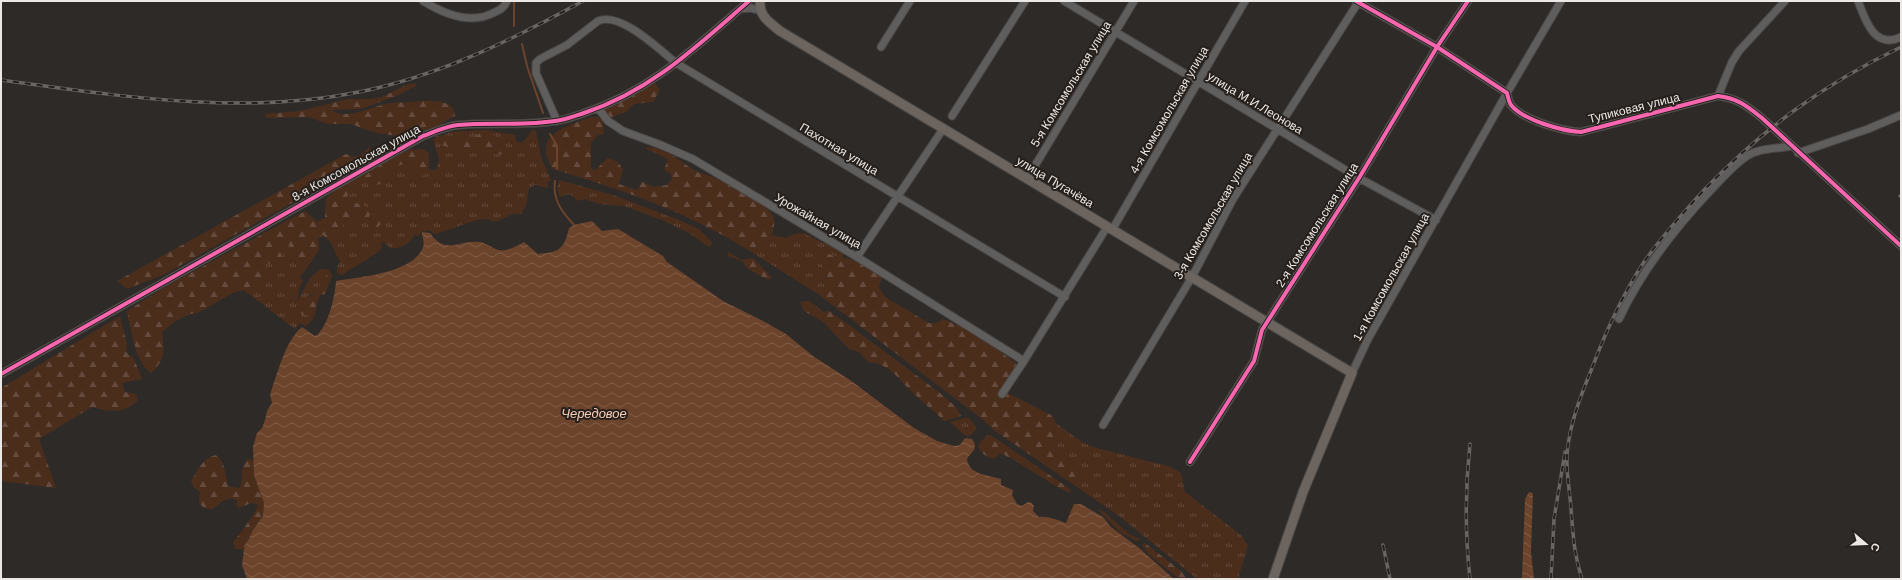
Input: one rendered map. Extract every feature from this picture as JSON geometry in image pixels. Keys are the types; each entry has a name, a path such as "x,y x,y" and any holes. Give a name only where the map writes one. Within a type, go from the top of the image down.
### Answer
{"main road":[{"name":"улица Пугачёва","path":"759,5 765,19 780,31 1352,373"},
{"name":"1-я Комсомольская улица","path":"1272,579 1303,492 1352,373"}],"street":[{"path":"423,1 440,12 463,18 489,16 502,9 507,1"},
{"name":"8-я Комсомольская улица","path":"1,374 423,136 457,125 534,124 557,121 598,108 652,81 676,63 749,1"},
{"path":"881,47 910,1"},
{"path":"952,116 1025,1"},
{"name":"улица М.И.Леонова","path":"1064,1 1359,178 1436,220"},
{"name":"5-я Комсомольская улица","path":"1027,179 1134,1"},
{"name":"4-я Комсомольская улица","path":"1002,394 1109,229 1245,1"},
{"name":"2-я Комсомольская улица","path":"1190,462 1254,361 1258,349 1259,338 1267,322 1359,178 1437,47 1468,1"},
{"name":"1-я Комсомольская улица","path":"1352,373 1368,339 1507,93 1561,1"},
{"path":"1718,96 1732,62 1739,51 1785,1"},
{"path":"1858,1 1866,23 1872,33 1890,40 1901,37"},
{"name":"Тупиковая улица","path":"1358,2 1437,47 1507,93 1511,105 1524,114 1549,127 1566,131 1581,132 1718,96 1733,98 1746,105 1901,246"},
{"name":"3-я Комсомольская улица","path":"1103,425 1192,277 1233,200 1358,2"},
{"path":"740,9 759,5"},
{"name":"Пахотная улица","path":"557,121 536,73 536,63 540,59 567,45 582,32 604,18 624,24 644,37 676,63 1065,297"},
{"name":"Урожайная улица","path":"598,108 608,122 623,131 693,159 857,257 1024,361"},
{"path":"1798,153 1868,129 1901,115"},
{"path":"857,257 943,129"},
{"path":"1619,319 1641,276 1657,253 1686,218 1727,173 1746,157 1758,151 1774,150 1791,146"}],"green space":[{"path":"654,82 660,90 653,102 634,104 626,112 609,118 603,111 605,108 644,90"},
{"path":"417,83 416,86 399,95 361,109 332,110 337,113 350,114 388,103 437,101 450,105 454,110 455,116 433,128 398,136 376,133 351,124 328,124 308,117 266,118 265,114 300,111 348,99 370,99 382,97 406,85"},
{"path":"591,117 598,117 603,121 604,134 598,135 591,143 591,168 595,170 608,158 618,162 623,170 619,184 637,190 642,182 654,187 667,185 672,179 671,174 664,170 668,159 645,148 660,149 674,156 700,173 715,178 737,190 767,209 771,213 774,222 772,234 767,240 748,250 725,236 678,213 628,193 553,169 547,157 546,148 548,140 562,129"},
{"path":"486,130 515,135 516,141 521,143 526,139 532,130 536,131 541,157 551,180 548,183 548,188 535,185 529,188 526,206 521,214 511,215 498,221 485,219 477,220 435,234 429,230 421,232 419,236 414,235 405,245 391,249 384,242 381,243 382,248 378,252 343,275 337,273 337,267 340,262 330,241 323,235 318,239 319,250 300,276 303,281 299,289 297,302 310,278 320,269 329,270 323,282 314,292 307,296 310,315 316,307 310,323 305,326 300,323 295,329 244,290 234,292 199,312 187,315 175,321 162,332 162,359 151,373 145,367 134,345 127,311 167,286 305,211 317,222 325,218 326,199 349,179 408,150 423,149 429,153 429,169 436,170 439,160 433,139 451,132"},
{"path":"486,130 497,137 498,145 506,146 503,154 491,154 484,151 455,149 442,145 435,140 436,136 447,135 466,141"},
{"path":"369,147 373,152 372,158 165,274 127,289 117,281 346,154 353,157 361,155"},
{"path":"423,149 429,153 428,170 424,176 412,171 404,164 390,168 383,172 379,177 383,181 381,184 375,185 371,182 361,184 359,182 388,160 414,150"},
{"path":"559,180 613,195 679,220 699,229 713,243 709,247 689,233 662,220 624,206 599,204 585,199 578,201 570,194 559,197 557,189"},
{"path":"345,184 353,184 355,190 344,200 347,202 363,204 370,214 368,219 347,218 336,240 330,241 323,235 318,239 319,250 313,257 299,260 291,255 288,243 270,247 267,255 277,251 281,254 281,259 275,265 272,262 264,265 265,273 258,280 249,294 244,290 234,292 199,312 187,315 175,321 162,332 162,359 151,373 145,367 134,345 127,311 167,286 305,211 317,222 325,218 326,199 337,188"},
{"path":"382,207 388,214 386,219 374,231 370,230 368,227 377,209"},
{"path":"803,233 843,254 842,258 828,254 825,286 818,294 748,250 755,248 772,235 786,238 794,234"},
{"path":"728,252 742,260 751,258 754,259 772,278 768,280 748,269 742,261 728,256"},
{"path":"828,254 858,261 882,277 879,287 885,297 929,323 936,323 943,319 969,330 1016,363 1015,369 1002,390 1051,415 1057,424 1051,444 1074,465 1080,473 1074,485 995,431 982,419 818,294 825,286 827,275 821,268 820,260"},
{"path":"329,270 332,276 325,294 320,295 316,307 310,315 303,315 299,312 305,305 303,299 312,295"},
{"path":"809,301 824,312 829,311 849,325 940,393 956,407 961,416 944,421 892,372 876,363 868,362 859,352 849,349 823,322 804,311 800,302"},
{"path":"120,316 127,344 126,352 134,359 142,379 122,383 125,392 136,394 138,400 127,408 116,411 92,407 39,439 56,488 1,481 1,388"},
{"path":"968,417 977,428 971,435 966,436 950,422"},
{"path":"1057,424 1082,442 1093,447 1171,467 1181,473 1185,492 1241,535 1248,546 1238,579 1197,579 1119,516 1074,485 1080,473 1074,465 1051,444"},
{"path":"988,435 992,436 1070,489 1070,493 1000,453 996,458 986,456 978,447 981,441"},
{"path":"216,455 223,465 228,486 239,488 241,485 242,470 246,461 249,459 255,461 254,475 264,503 263,516 253,530 244,549 235,549 233,542 243,530 258,505 251,503 239,508 236,506 237,501 232,498 223,501 213,509 204,508 199,503 200,492 194,488 191,482 198,469 204,462"},
{"path":"1097,509 1103,511 1128,533 1141,540 1136,541 1120,532"},
{"path":"1145,543 1181,571 1186,578 1182,579 1177,577 1148,554 1142,545"}],"water":[{"name":"Чередовое","path":"592,221 602,231 618,229 663,256 667,262 723,301 786,334 813,356 850,380 914,428 937,441 954,446 960,445 965,438 972,439 975,448 967,459 971,468 980,474 1001,479 1001,485 1013,490 1012,495 1017,504 1022,506 1028,502 1032,503 1034,506 1033,511 1039,517 1066,523 1074,504 1081,504 1103,517 1111,527 1139,548 1174,579 247,579 242,565 244,549 253,530 263,516 264,503 254,475 253,447 257,433 262,428 267,411 272,403 270,395 286,349 296,333 302,327 315,336 324,327 330,312 336,281 385,272 409,263 418,256 423,247 422,232 430,233 442,244 453,245 480,242 498,250 511,248 524,242 538,254 556,251 563,245 569,228 574,225"},
{"path":"1529,492 1533,493 1531,552 1534,579 1522,579 1525,499"}],"waterway":[{"path":"514,1 514,26"},
{"path":"522,44 527,66 543,113"},
{"path":"550,134 557,146 557,169"},
{"path":"555,181 554,188 559,205 574,225"}],"railway":[{"path":"1,80 90,92 180,101 225,103 314,99 359,92 418,77 502,43 583,1"},
{"path":"1582,579 1577,561 1573,536 1567,469 1568,444 1576,410 1597,354 1615,313 1636,274 1651,252 1681,215 1705,189 1750,146 1796,109 1821,92 1846,76 1901,47"},
{"path":"1470,444 1466,512 1470,579"},
{"path":"1551,579 1554,519 1565,452"},
{"path":"1383,545 1390,579"}],"cycle path":[{"path":"1,374 423,136 458,125 531,123 562,120 608,104 631,93 672,66 749,1"},
{"path":"1356,1 1437,47 1507,93 1511,105 1524,115 1533,120 1554,127 1581,132 1718,96 1736,101 1746,106 1762,118 1901,246"},
{"path":"1190,462 1254,361 1262,330 1359,178 1437,47 1468,1"}]}
